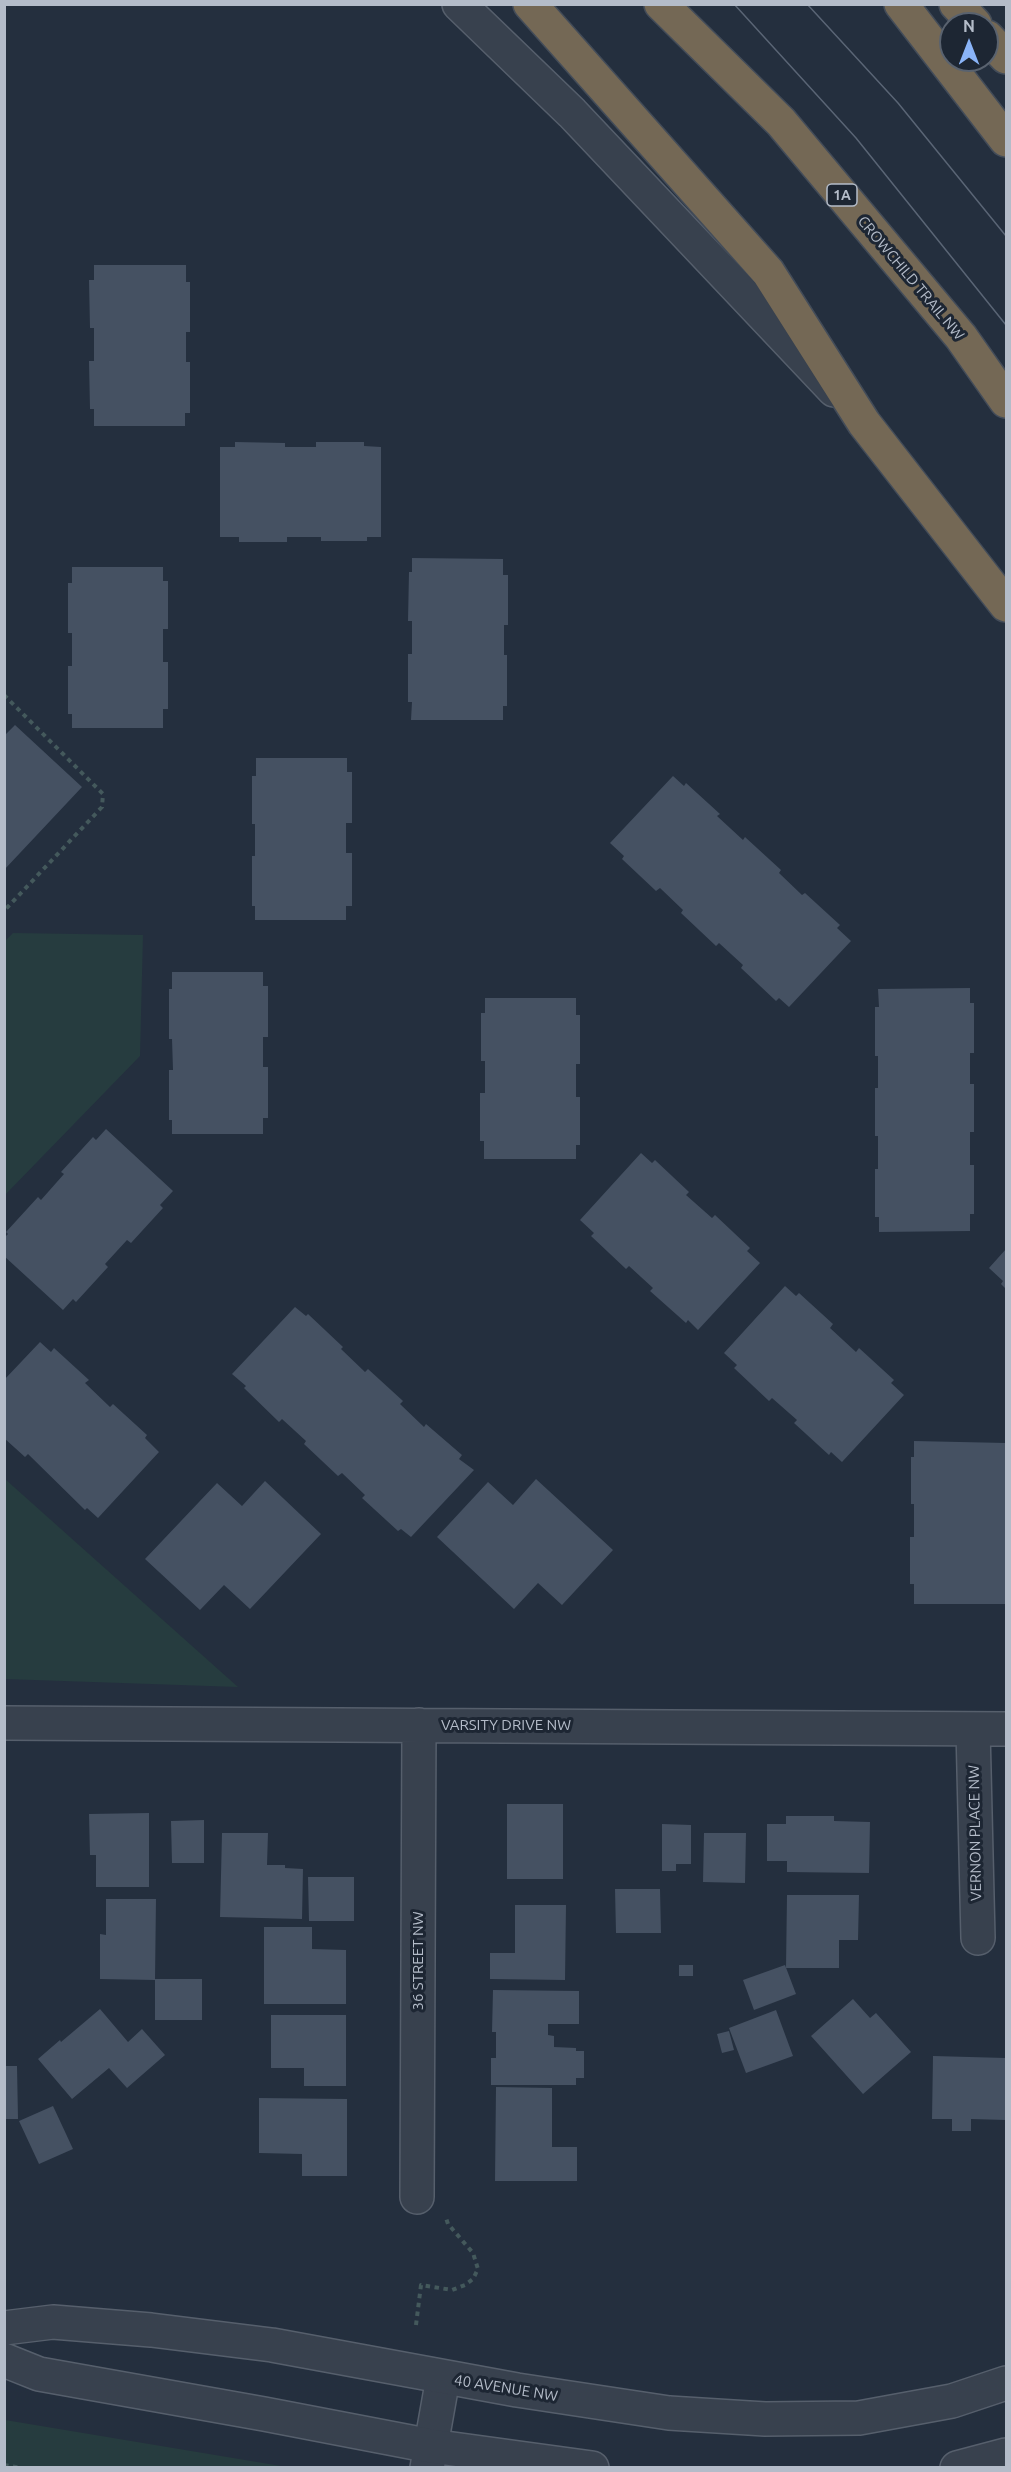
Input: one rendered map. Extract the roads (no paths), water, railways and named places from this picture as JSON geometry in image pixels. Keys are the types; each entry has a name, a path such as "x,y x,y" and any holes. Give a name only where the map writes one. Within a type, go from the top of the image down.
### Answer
{"highway":[{"path":"530,4 768,272 864,423 1006,605"},
{"name":"CROWCHILD TRAIL NW","path":"661,4 781,123 961,337 1006,400"},
{"path":"901,4 1006,140"}],"street":[{"path":"459,4 572,113 864,423"},
{"name":"VARSITY DRIVE NW","path":"4,1723 1006,1729"},
{"name":"36 STREET NW","path":"417,2197 419,1725"},
{"name":"VERNON PLACE NW","path":"973,1729 978,1938"},
{"name":"40 AVENUE NW","path":"4,2328 53,2322 151,2330 272,2345 443,2378 669,2413 765,2419 859,2418 952,2401 1006,2383"},
{"path":"4,2360 39,2374 264,2414 429,2457 591,2468"},
{"path":"429,2457 443,2378"},
{"path":"957,2468 1006,2455"}],"tram line":[{"path":"734,4 856,138 1006,325"},
{"path":"807,4 898,103 1006,236"}]}
